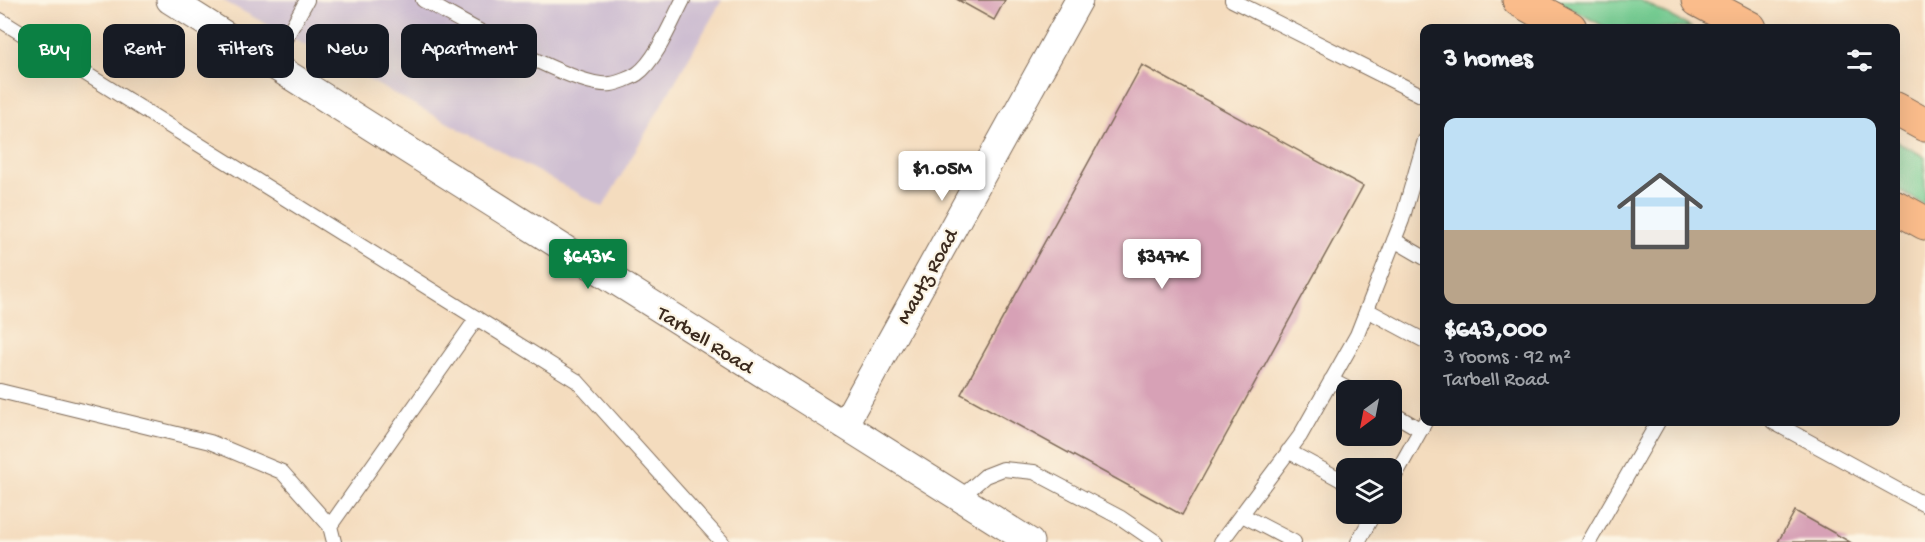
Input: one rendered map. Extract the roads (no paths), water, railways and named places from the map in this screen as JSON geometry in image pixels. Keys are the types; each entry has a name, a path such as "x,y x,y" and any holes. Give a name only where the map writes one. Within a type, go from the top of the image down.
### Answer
{"main road":[{"path":"1519,0 1563,24"},
{"path":"1698,0 1743,24"},
{"path":"1900,111 1925,125"},
{"path":"1900,209 1925,223"}],"street":[{"name":"Tarbell Road","path":"170,0 208,24"},
{"name":"Mautz Road","path":"844,425 1079,0"},
{"name":"Tarbell Road","path":"293,78 1030,542"}],"lane":[{"path":"294,24 307,0"},
{"path":"423,0 578,79 610,85 638,74 657,51 683,0"},
{"path":"1232,0 1420,94"},
{"path":"0,20 578,381 722,542"},
{"path":"1221,542 1300,435 1357,335 1420,171"},
{"path":"1394,240 1420,255"},
{"path":"1367,310 1420,338"},
{"path":"330,526 477,318"},
{"path":"1332,380 1336,382"},
{"path":"0,391 210,442 282,472 330,526 334,542"},
{"path":"1402,417 1420,424"},
{"path":"1402,463 1422,426"},
{"path":"1589,542 1656,426"},
{"path":"1780,426 1925,505"},
{"path":"1288,451 1336,477"},
{"path":"960,498 985,476 1003,469 1034,471 1121,518 1156,542"},
{"path":"1242,515 1294,542"},
{"path":"1358,542 1368,524"}]}
